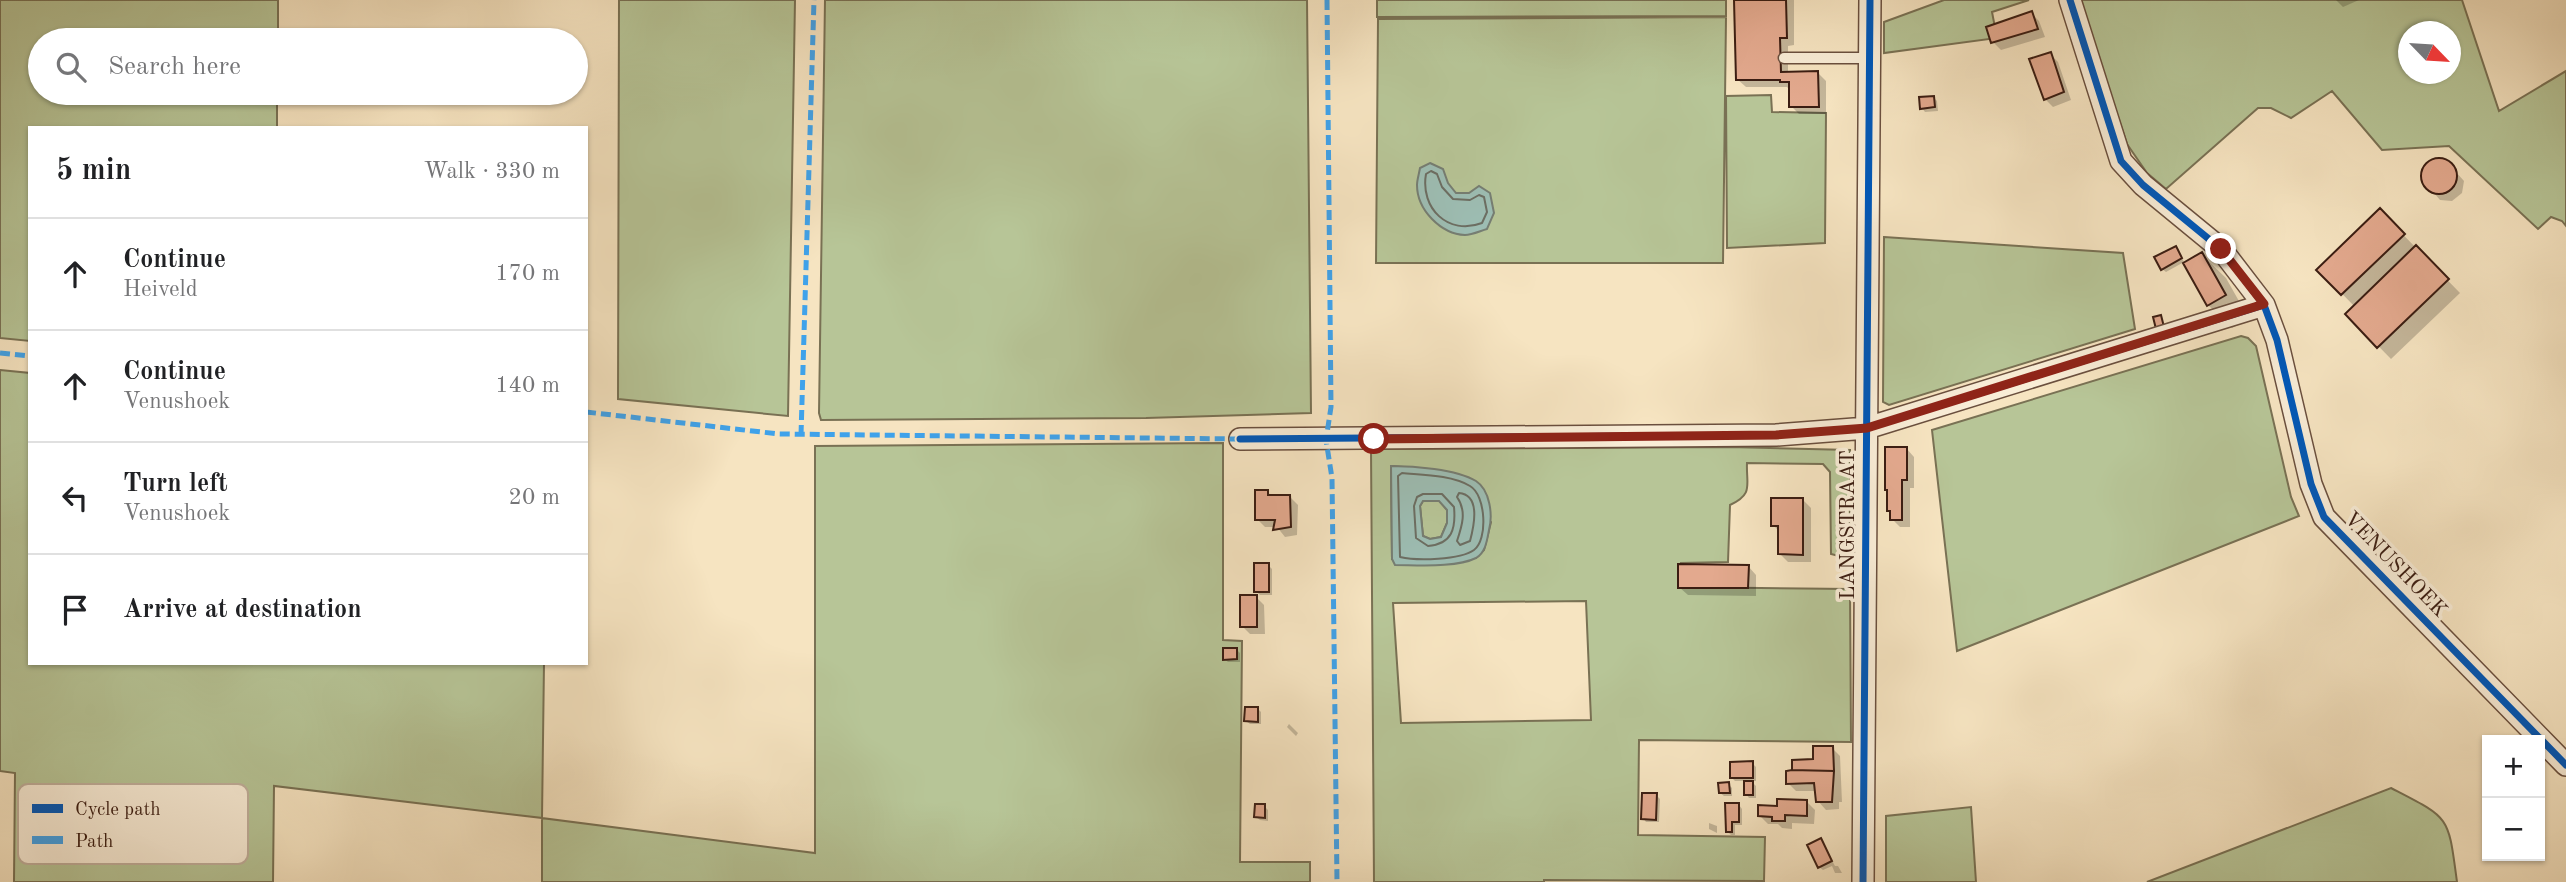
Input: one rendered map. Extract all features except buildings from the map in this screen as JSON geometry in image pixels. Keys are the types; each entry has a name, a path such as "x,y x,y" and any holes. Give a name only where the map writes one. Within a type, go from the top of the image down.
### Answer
{"street":[{"name":"LANGSTRAAT","path":"1863,882 1870,0"},
{"name":"VENUSHOEK","path":"2070,0 2121,161 2143,185 2221,249 2264,304 2277,340 2311,484 2324,517 2566,765"},
{"path":"1240,439 1776,435 1867,428 2264,304"}],"lane":[{"path":"1784,58 1869,58"}],"green space":[{"path":"0,0 278,0 278,28 28,28 28,105 277,105 277,126 28,126 28,341 0,338"},
{"path":"619,0 795,0 788,416 618,399"},
{"path":"825,0 1307,0 1311,413 1146,418 821,420"},
{"path":"1377,0 1726,0 1726,16 1377,17"},
{"path":"1944,0 2029,0 1992,12 1997,38 1884,53 1884,22"},
{"path":"2079,0 2462,0 2499,111 2566,71 2566,226 2562,221 2551,217 2538,229 2449,146 2382,150 2332,91 2291,118 2271,108 2258,108 2166,189 2147,173 2127,144"},
{"path":"1726,17 1723,263 1376,263 1378,19"},
{"path":"1771,95 1772,112 1826,113 1825,243 1727,248 1726,96"},
{"path":"1884,237 2123,253 2135,329 1889,405 1883,402"},
{"path":"2241,336 2248,338 2256,346 2291,497 2299,516 1957,651 1932,430"},
{"path":"0,370 28,373 28,665 544,665 542,818 274,786 273,882 14,882 15,773 0,771"},
{"path":"1223,443 1223,640 1242,641 1240,862 1310,862 1310,882 542,882 542,818 815,853 815,446"},
{"path":"1729,447 1850,450 1850,559 1831,554 1830,472 1823,464 1747,463 1746,493 1730,505 1728,562 1681,563 1682,587 1850,589 1851,742 1639,740 1638,835 1765,837 1764,881 1374,882 1371,449","holes":["1391,466 1428,469 1491,522 1484,550 1476,558 1392,559","1586,601 1591,720 1401,723 1393,603"]},
{"path":"1439,500 1447,510 1447,523 1441,537 1430,539 1423,536 1420,506 1423,501"},
{"path":"2391,788 2425,806 2443,822 2451,843 2457,882 2147,882"},
{"path":"1971,807 1976,882 1886,882 1886,816"}],"water":[{"path":"1430,163 1443,169 1448,183 1456,193 1469,193 1479,186 1490,193 1494,213 1487,229 1468,235 1456,234 1432,219 1421,203 1417,185 1420,168"},
{"path":"1391,466 1446,471 1468,477 1481,485 1489,503 1491,517 1487,542 1476,558 1437,565 1395,565 1392,559","holes":["1423,501 1439,501 1447,510 1447,523 1441,537 1430,539 1423,536 1420,506"]}],"marked path":[{"path":"801,435 814,0"},
{"path":"1327,0 1331,407 1326,440 1332,478 1337,882"},
{"path":"0,353 28,356"},
{"path":"588,412 779,434 1240,439"}],"cycle path":[{"path":"1863,882 1870,0"},
{"path":"2070,0 2121,161 2143,185 2221,249 2264,305 2277,340 2311,484 2324,517 2566,765"},
{"path":"1240,439 1776,435 1867,428 2264,305"}],"route":[{"path":"1374,439 1776,435 1867,428 2264,304 2221,249"}]}
